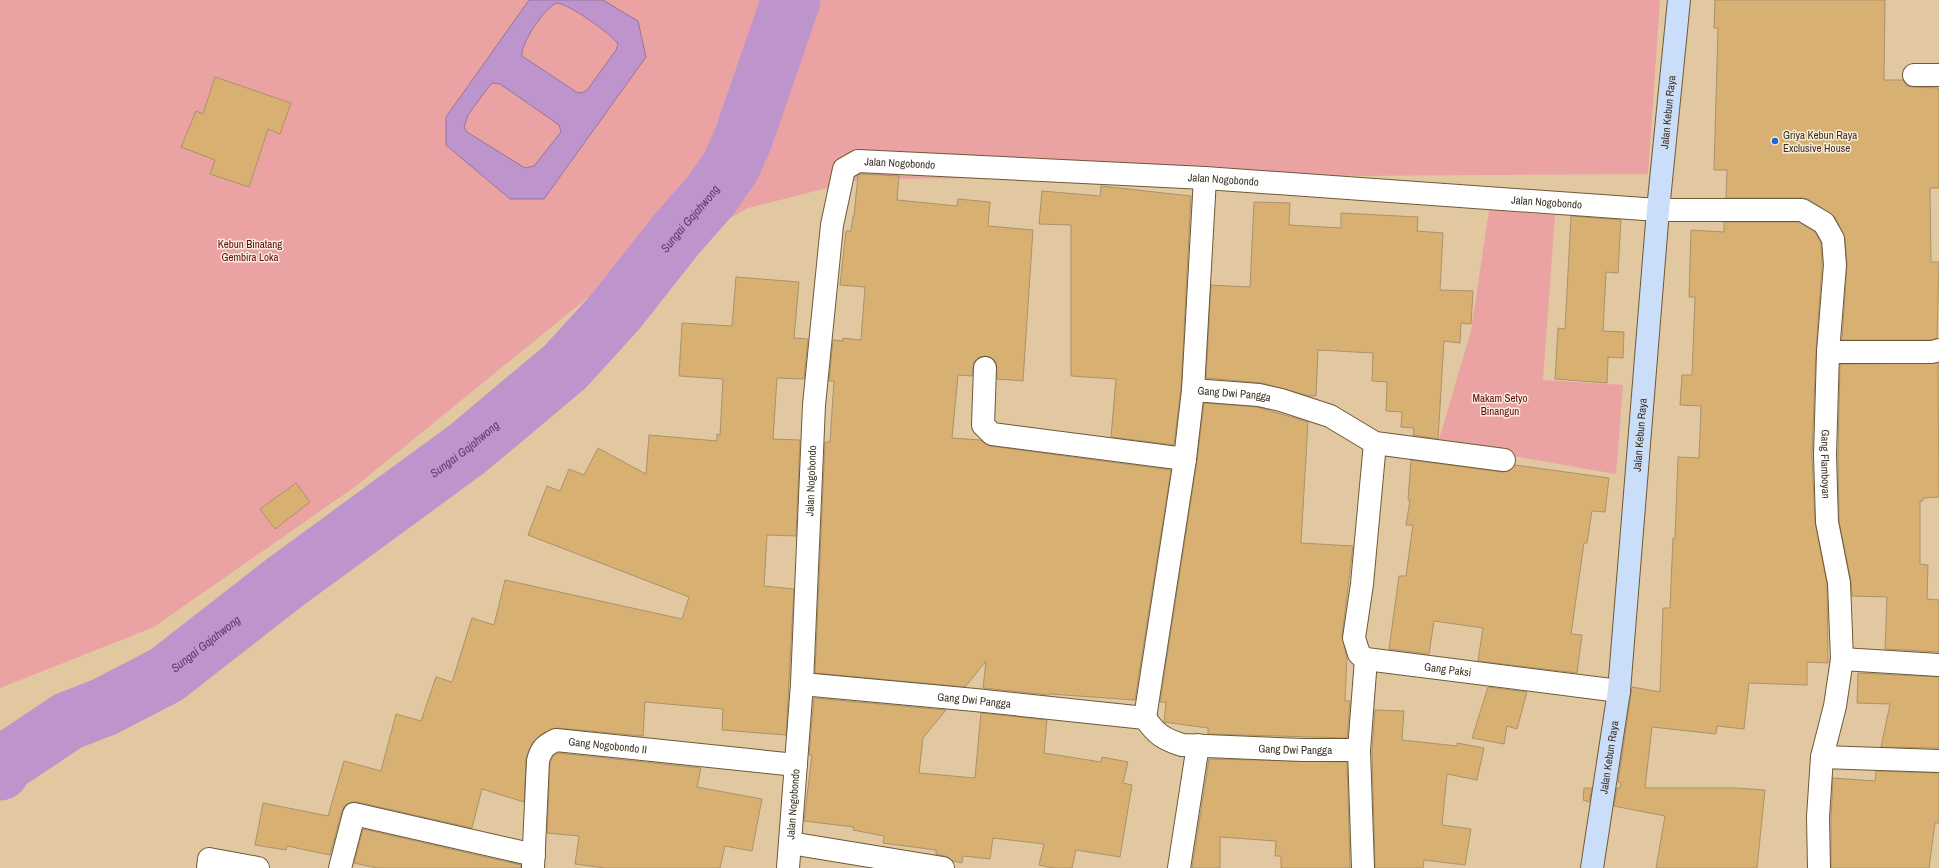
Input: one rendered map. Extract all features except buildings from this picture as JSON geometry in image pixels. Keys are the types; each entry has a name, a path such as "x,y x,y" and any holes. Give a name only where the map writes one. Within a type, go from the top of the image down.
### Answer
{"street":[{"name":"Jalan Kebun Raya","path":"1592,868 1619,691 1658,210 1679,0"},
{"path":"1914,75 1939,75"},
{"name":"Jalan Nogobondo","path":"788,868 802,684 814,405 832,225 841,177 844,169 858,161 1205,178 1658,210"},
{"path":"1193,390 1205,178"},
{"name":"Gang Flamboyan","path":"1658,210 1802,210 1824,223 1834,239 1835,265 1828,352 1825,455 1827,522 1839,584 1842,659 1835,706 1822,757 1818,817 1819,868"},
{"path":"1828,352 1932,352 1939,350"},
{"path":"985,368 983,425 992,434 1185,459"},
{"name":"Gang Dwi Pangga","path":"1359,750 1303,750 1182,745 1169,741 1155,732 1145,718 1185,459 1193,390 1259,395 1281,400 1330,416 1375,443"},
{"path":"1363,868 1359,750 1366,659 1359,654 1354,638 1362,584 1375,443 1504,460"},
{"name":"Gang Paksi","path":"1366,659 1619,691"},
{"path":"1842,659 1939,665"},
{"name":"Gang Dwi Pangga","path":"802,684 1145,718"},
{"name":"Gang Nogobondo II","path":"533,862 538,761 540,752 546,745 556,740 796,765"},
{"path":"1179,868 1198,745"},
{"path":"1822,757 1939,761"},
{"path":"340,868 354,814 533,862"},
{"path":"790,843 943,868"},
{"path":"208,868 209,860 258,868"}],"green space":[{"name":"Kebun Binatang Gembira Loka","path":"0,0 1660,0 1648,174 863,179 748,208 586,299 356,486 154,627 0,688"},
{"name":"Makam Setyo Binangun","path":"1489,210 1555,215 1543,380 1623,385 1616,474 1438,443 1471,331"}],"shaded area":[{"path":"529,0 603,0 638,21 646,57 544,199 510,199 446,145 446,117","holes":["557,3 570,8 589,20 607,33 618,44 616,50 588,89 584,92 578,93 522,56 522,50 534,26 546,11","493,83 500,84 559,125 561,132 534,166 525,168 467,132 464,127 468,115"]}],"waterway":[{"name":"Sungai Gajahwong","path":"0,771 5,763 68,721 104,707 166,675 284,583 467,449 565,367 616,311 676,235 711,195 731,166 743,139 791,0"}],"place":[{"name":"Griya Kebun Raya Exclusive House","path":"1775,141"}]}
